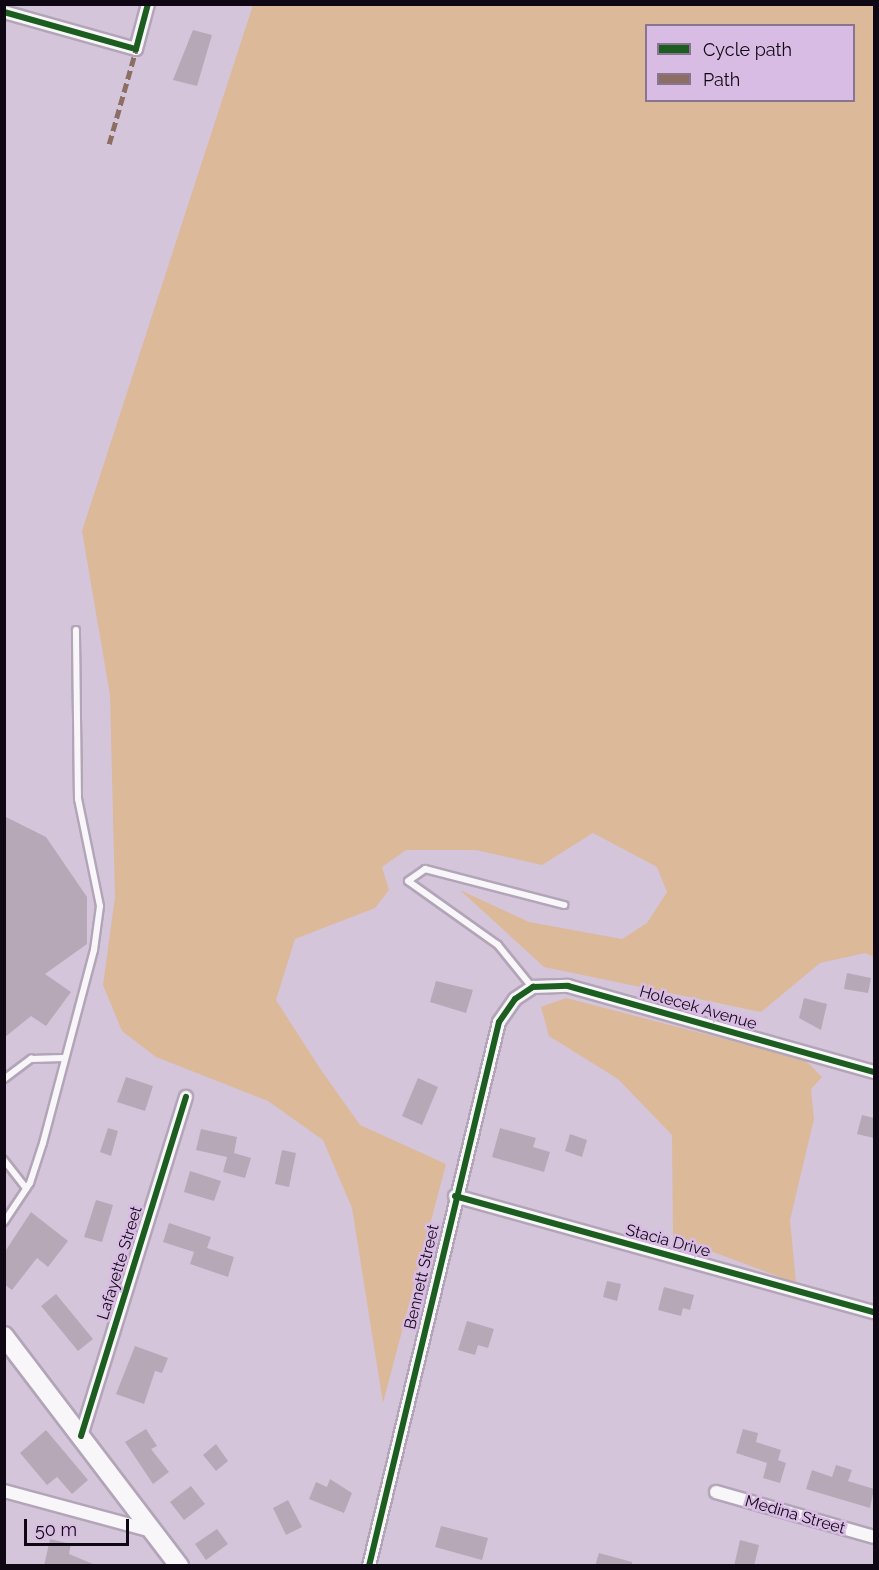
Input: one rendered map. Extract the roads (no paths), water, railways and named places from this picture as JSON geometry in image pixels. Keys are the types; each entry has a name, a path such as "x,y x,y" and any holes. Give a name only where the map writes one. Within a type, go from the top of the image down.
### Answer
{"street":[{"path":"4,12 136,49 148,4"},
{"name":"Holecek Avenue","path":"532,987 568,986 874,1072"},
{"name":"Bennett Street","path":"369,1566 455,1196 499,1022 515,999 532,987"},
{"name":"Lafayette Street","path":"81,1436 186,1097"},
{"name":"Stacia Drive","path":"455,1196 874,1312"},
{"path":"4,1336 179,1566"},
{"path":"4,1491 153,1532"},
{"name":"Medina Street","path":"716,1492 874,1537"}],"lane":[{"path":"4,1222 26,1188 94,950 100,906 78,799 76,630"},
{"path":"532,987 498,945 408,881 425,869 564,905"},
{"path":"4,1079 31,1059 63,1058"},
{"path":"4,1160 26,1188"}]}
